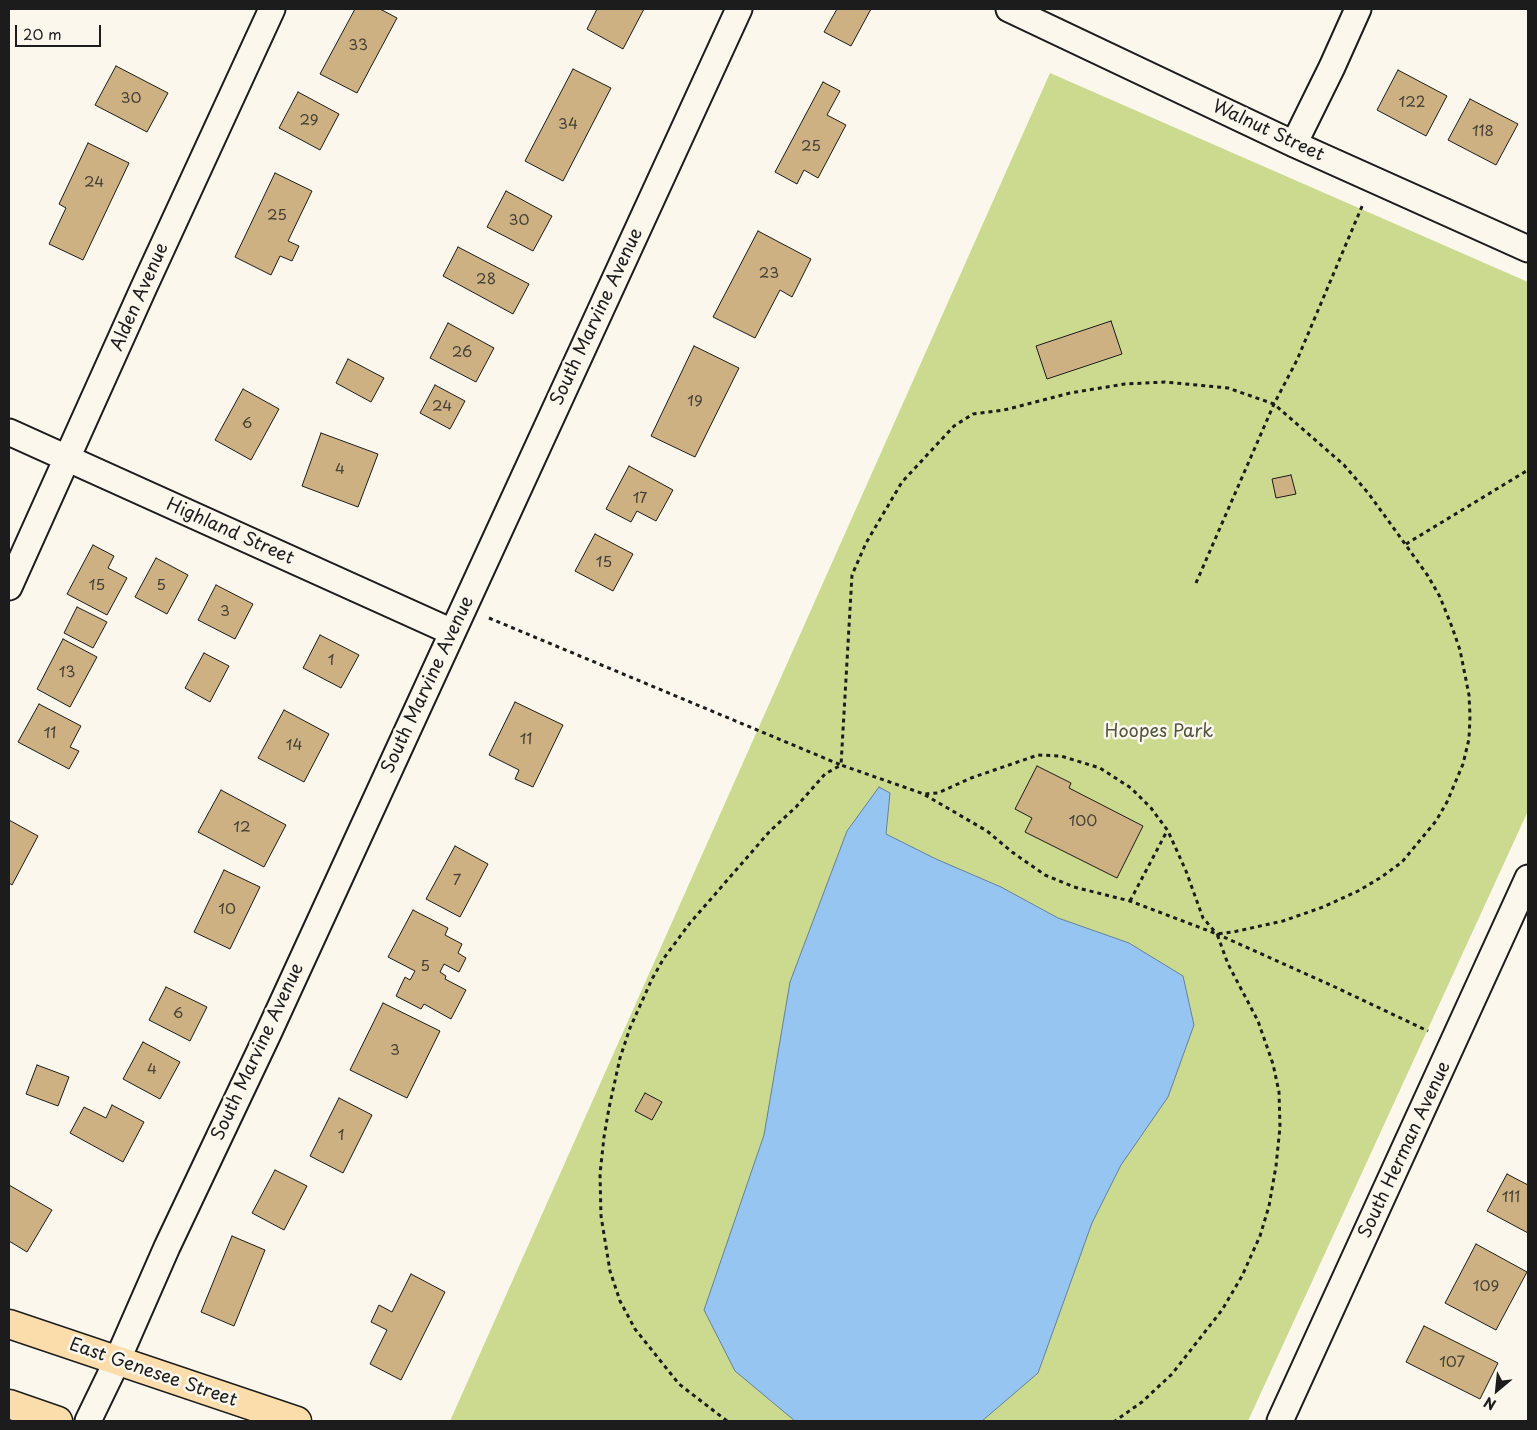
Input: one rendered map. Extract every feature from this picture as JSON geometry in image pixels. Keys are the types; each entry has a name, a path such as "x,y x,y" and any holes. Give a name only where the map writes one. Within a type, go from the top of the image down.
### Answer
{"highway":[{"name":"East Genesee Street","path":"9,1324 297,1421"},
{"path":"9,1404 58,1421"}],"street":[{"name":"Alden Avenue","path":"9,587 144,286 272,9"},
{"name":"South Marvine Avenue","path":"88,1421 739,9"},
{"name":"Walnut Street","path":"1009,9 1294,144 1528,249"},
{"path":"1294,144 1358,9"},
{"name":"Highland Street","path":"9,432 452,632"},
{"name":"South Herman Avenue","path":"1280,1421 1528,878"}],"path":[{"path":"1196,583 1274,404 1298,360 1373,179"},
{"path":"841,765 852,575 866,542 902,482 954,426 973,414 1004,410 1070,393 1125,384 1164,382 1228,388 1274,404 1344,465 1369,494 1428,576 1440,597 1460,650 1469,695 1469,739 1463,764 1447,802 1436,821 1402,862 1358,891 1323,907 1283,920 1234,932 1217,934"},
{"path":"1406,544 1528,470"},
{"path":"464,607 841,765 924,794 987,831 1012,852 1045,875 1074,887 1130,901 1217,934 1454,1042"},
{"path":"924,794 938,793 971,778 1038,755 1061,756 1100,768 1131,788 1151,808 1168,831 1186,871 1203,918 1217,934 1228,964 1258,1021 1273,1064 1279,1092 1280,1126 1269,1206 1260,1236 1242,1276 1222,1310 1172,1374 1142,1402 1114,1421"},
{"path":"727,1421 679,1384 635,1329 620,1301 610,1271 601,1216 600,1174 607,1118 620,1058 630,1028 664,958 690,923 770,831 796,807 825,774 841,765"},
{"path":"1130,901 1168,831"}],"green space":[{"name":"Hoopes Park","path":"1050,73 1528,282 1528,811 1248,1421 450,1421"}],"water":[{"path":"879,787 890,793 886,834 936,859 1001,887 1058,918 1129,943 1183,976 1194,1025 1168,1097 1121,1165 1092,1223 1038,1373 982,1421 795,1421 735,1371 704,1310 764,1135 790,982 847,831"}],"building":[{"path":"355,9 380,9 397,18 357,93 320,74"},
{"path":"597,9 644,9 623,49 587,29"},
{"path":"837,9 871,9 851,46 824,32"},
{"path":"116,66 168,93 147,132 95,105"},
{"path":"573,69 611,88 563,181 525,161"},
{"path":"1398,70 1447,96 1426,136 1377,110"},
{"path":"823,82 840,91 827,115 846,125 818,178 804,170 797,184 775,172"},
{"path":"298,92 339,114 320,150 279,128"},
{"path":"1470,99 1518,124 1496,165 1448,140"},
{"path":"88,143 129,163 83,260 49,244 66,208 59,204"},
{"path":"275,173 312,191 288,241 299,246 292,261 280,256 271,275 235,257"},
{"path":"506,191 552,216 533,251 487,227"},
{"path":"758,231 811,259 792,297 780,290 755,338 713,317"},
{"path":"458,247 529,284 513,314 443,276"},
{"path":"1111,321 1122,354 1047,379 1036,346"},
{"path":"448,323 494,348 476,382 430,358"},
{"path":"694,346 739,368 695,457 651,436"},
{"path":"348,359 384,378 371,402 336,383"},
{"path":"435,385 465,401 450,429 420,413"},
{"path":"243,389 279,409 251,460 215,440"},
{"path":"321,433 378,454 358,507 302,486"},
{"path":"629,466 673,490 656,521 637,511 631,522 606,509"},
{"path":"1291,475 1296,494 1276,498 1272,479"},
{"path":"595,534 633,554 613,591 575,571"},
{"path":"93,545 114,556 108,568 127,578 107,615 67,594"},
{"path":"156,558 188,575 167,614 135,597"},
{"path":"216,585 253,604 235,639 198,620"},
{"path":"77,607 107,622 93,648 64,633"},
{"path":"320,635 359,655 341,688 303,668"},
{"path":"63,639 97,657 70,707 37,689"},
{"path":"204,653 229,666 210,702 185,688"},
{"path":"515,702 563,725 533,787 515,779 519,770 489,755"},
{"path":"39,704 81,726 70,747 79,751 69,769 18,742"},
{"path":"284,710 329,734 304,782 258,758"},
{"path":"1037,766 1071,783 1069,788 1143,826 1117,878 1025,832 1032,818 1015,809"},
{"path":"221,790 286,825 264,867 198,832"},
{"path":"9,820 38,836 12,885 9,883"},
{"path":"455,846 488,864 460,917 426,899"},
{"path":"224,870 260,887 230,949 194,932"},
{"path":"413,910 448,928 445,935 462,944 458,953 466,958 459,972 444,964 440,972 446,976 445,979 466,990 451,1019 424,1004 421,1009 396,996 405,977 410,980 415,971 388,957"},
{"path":"166,987 207,1007 190,1041 149,1020"},
{"path":"383,1003 440,1031 407,1098 350,1070"},
{"path":"143,1042 180,1062 160,1099 123,1079"},
{"path":"37,1065 69,1077 58,1106 26,1094"},
{"path":"645,1093 662,1102 652,1120 635,1111"},
{"path":"339,1098 372,1115 343,1173 310,1156"},
{"path":"112,1105 144,1122 123,1162 70,1133 84,1107 106,1118"},
{"path":"275,1170 307,1186 284,1230 252,1213"},
{"path":"1507,1174 1528,1185 1528,1233 1487,1211"},
{"path":"9,1185 52,1210 27,1252 9,1241"},
{"path":"232,1236 265,1250 234,1326 201,1312"},
{"path":"1476,1244 1527,1272 1496,1330 1445,1303"},
{"path":"411,1274 445,1292 401,1380 370,1364 387,1330 371,1322 379,1305 392,1312"},
{"path":"1424,1326 1498,1363 1480,1399 1406,1362"}]}
